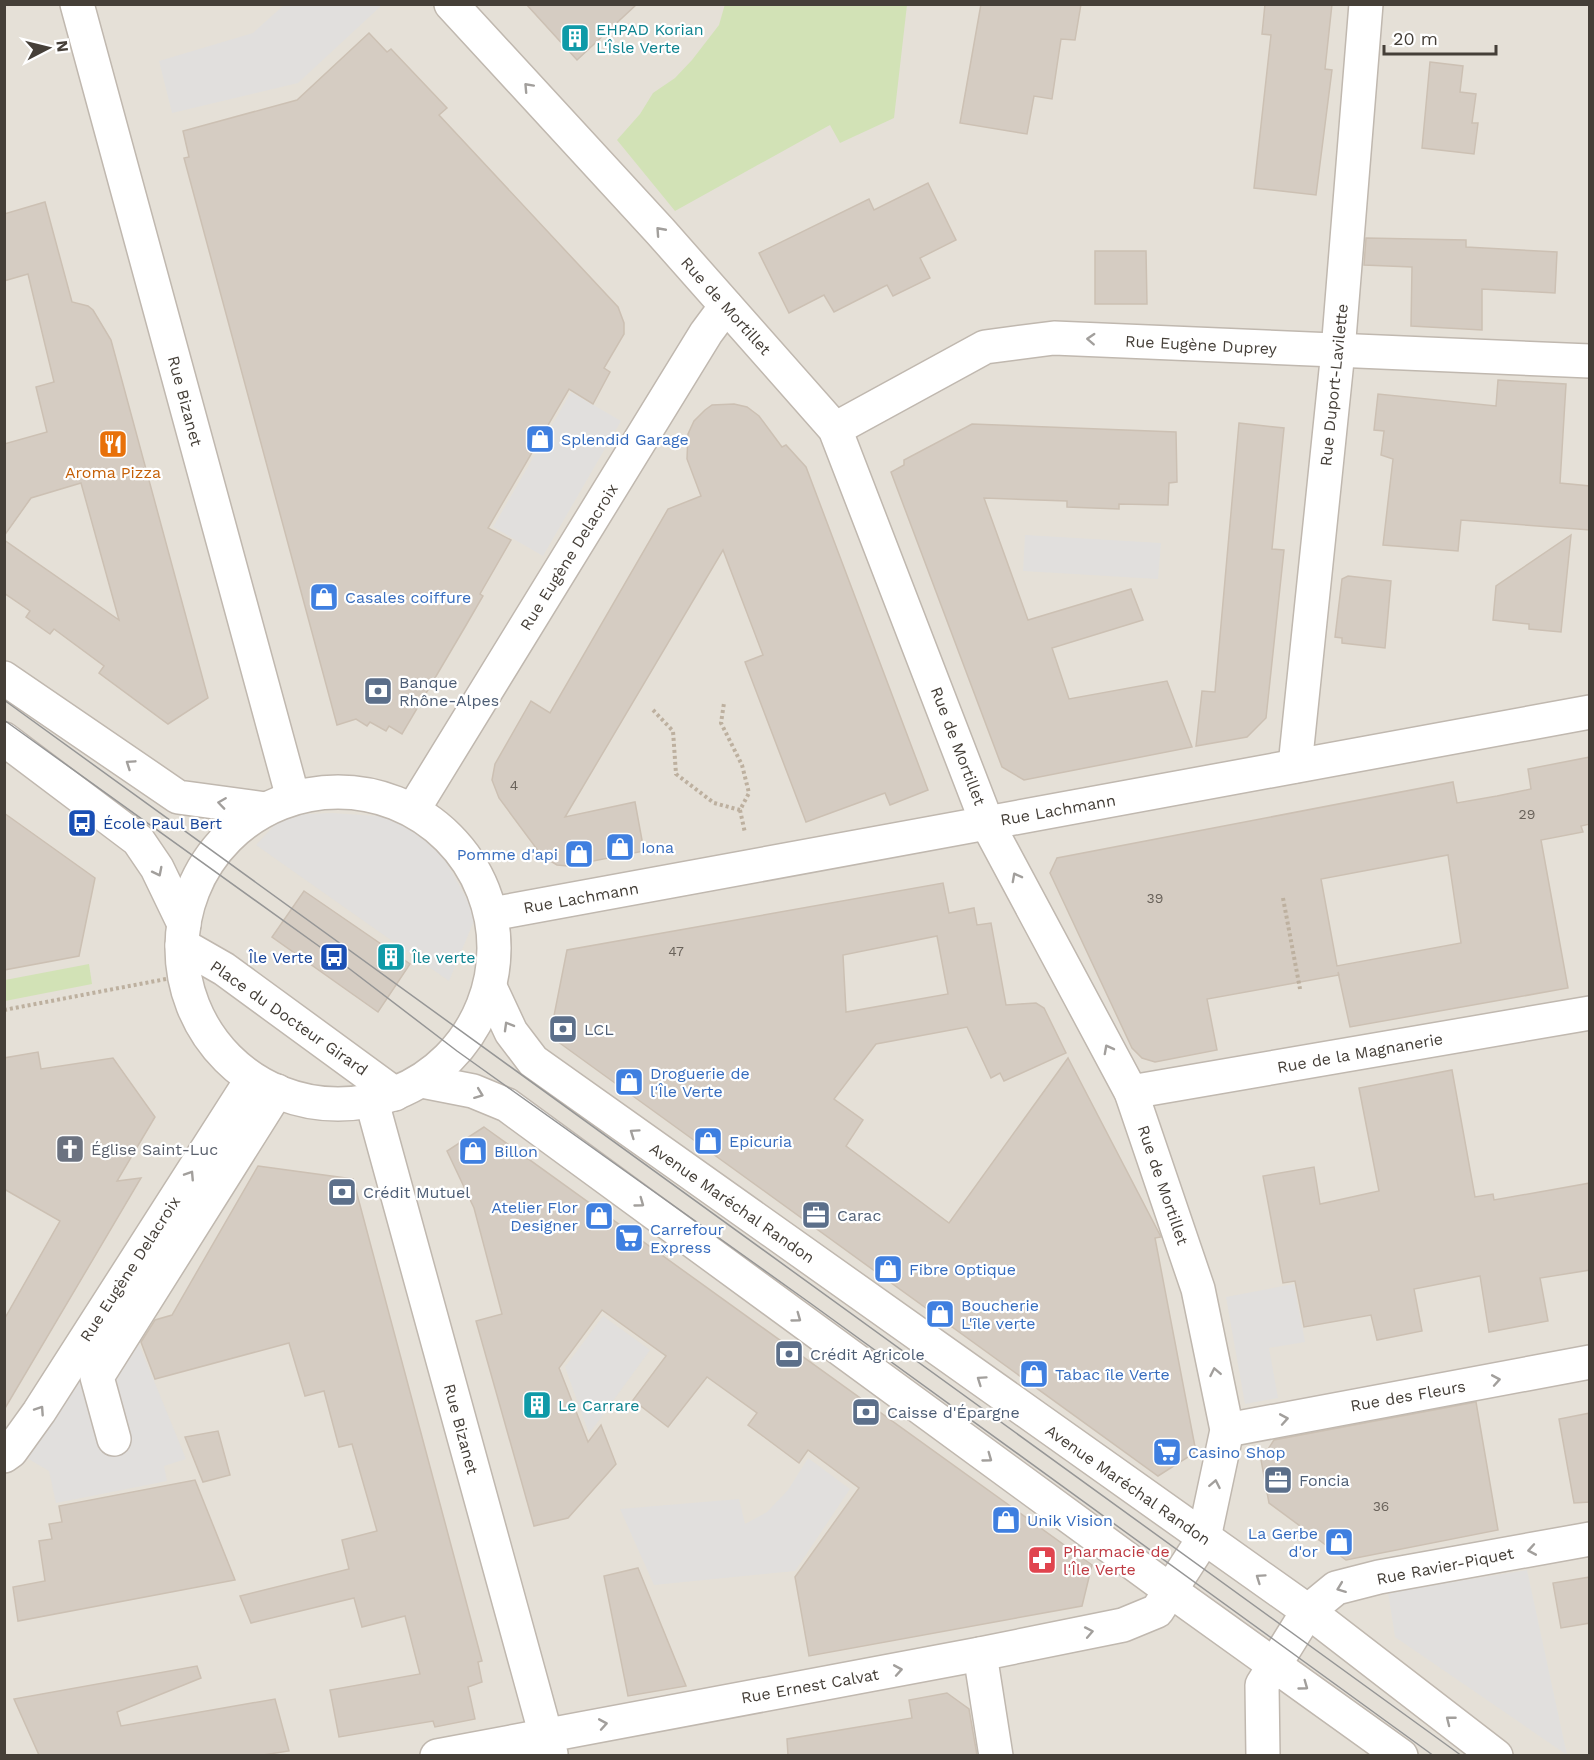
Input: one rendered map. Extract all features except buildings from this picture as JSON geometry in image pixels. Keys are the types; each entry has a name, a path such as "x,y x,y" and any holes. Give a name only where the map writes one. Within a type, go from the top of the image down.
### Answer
{"street":[{"name":"Rue Bizanet","path":"76,4 279,803"},
{"name":"Rue de Mortillet","path":"451,4 835,429 987,823 1131,1092 1198,1289 1227,1430 1204,1538 1171,1591"},
{"name":"Rue Duport-Lavilette","path":"1295,766 1338,351 1366,4"},
{"name":"Rue Eugène Delacroix","path":"413,810 706,333 726,306"},
{"name":"Rue Eugène Duprey","path":"835,429 985,347 1054,338 1590,361"},
{"path":"4,678 178,797 279,803 323,792 354,792 384,798 413,810 449,838 477,875 492,914 495,953 490,987 469,1034 457,1051 396,1092"},
{"name":"Rue Lachmann","path":"492,914 1590,712"},
{"path":"4,739 138,840 157,868 183,948"},
{"path":"183,948 197,882 215,851 237,830 279,803"},
{"name":"Place du Docteur Girard","path":"183,948 201,1023 223,1054 264,1085 290,1097 331,1105 396,1092"},
{"name":"Place du Docteur Girard","path":"183,948 224,969 396,1092"},
{"name":"Avenue Maréchal Randon","path":"490,987 512,1032 533,1061 1308,1611 1496,1755"},
{"name":"Rue de la Magnanerie","path":"1131,1092 1590,1013"},
{"path":"114,1439 97,1377 264,1085"},
{"name":"Rue Eugène Delacroix","path":"4,1456 11,1451 39,1412 264,1085"},
{"path":"396,1092 473,1091 507,1105 1171,1591 1401,1755"},
{"name":"Rue Bizanet","path":"396,1092 548,1745"},
{"name":"Rue des Fleurs","path":"1227,1430 1590,1362"},
{"name":"Rue Ravier-Piquet","path":"1308,1611 1336,1588 1379,1577 1590,1539"},
{"name":"Rue Ernest Calvat","path":"437,1755 548,1745 1123,1625 1157,1611 1171,1591"},
{"path":"1263,1755 1262,1684 1276,1666 1308,1611"},
{"path":"980,1654 996,1755"}],"path":[{"path":"724,703 721,723 742,765 748,793 740,810 745,831"},
{"path":"653,710 673,731 676,774 714,803 740,810"},
{"path":"1284,898 1300,989"},
{"path":"4,1010 183,948"}],"shaded area":[{"path":"285,4 382,5 298,83 172,113 159,61 253,33"},
{"name":"Île Verte","path":"5,5 1589,5 1589,1755 5,1755"},
{"path":"571,392 621,421 543,556 493,527"},
{"path":"1025,535 1161,543 1158,579 1023,571"},
{"path":"332,813 407,818 441,852 476,916 449,981 256,845 284,815"},
{"path":"1294,1284 1305,1342 1269,1348 1278,1398 1245,1404 1226,1297"},
{"path":"603,1316 650,1350 589,1434 565,1367"},
{"path":"111,1326 134,1332 186,1459 164,1466 167,1481 56,1503 49,1471 27,1458"},
{"path":"808,1458 850,1489 795,1571 654,1585 620,1509 739,1499 745,1524 767,1512 788,1490"},
{"path":"1527,1570 1567,1755 1395,1637 1388,1592"}],"green space":[{"path":"725,4 907,5 894,118 840,143 830,125 675,211 617,140 640,114 653,93 675,78 692,60 719,25"},
{"path":"89,964 92,984 5,1001 5,980"}],"tram line":[{"path":"4,700 1462,1756"},
{"path":"4,720 334,957 457,1051 810,1303 1434,1756"}],"place":[{"name":"EHPAD Korian L'Îsle Verte","path":"575,38"},
{"name":"Splendid Garage","path":"540,439"},
{"name":"Aroma Pizza","path":"113,444"},
{"name":"Casales coiffure","path":"324,597"},
{"name":"Banque Rhône-Alpes","path":"378,691"},
{"name":"École Paul Bert","path":"82,823"},
{"name":"Iona","path":"620,847"},
{"name":"Pomme d'api","path":"579,854"},
{"name":"Île Verte","path":"334,957"},
{"name":"Île verte","path":"391,957"},
{"name":"LCL","path":"563,1029"},
{"name":"Droguerie de l'Île Verte","path":"629,1082"},
{"name":"Epicuria","path":"708,1141"},
{"name":"Église Saint-Luc","path":"70,1149"},
{"name":"Billon","path":"473,1151"},
{"name":"Crédit Mutuel","path":"342,1192"},
{"name":"Carac","path":"816,1215"},
{"name":"Atelier Flor Designer","path":"599,1216"},
{"name":"Carrefour Express","path":"629,1238"},
{"name":"Fibre Optique","path":"888,1269"},
{"name":"Boucherie L'île verte","path":"940,1314"},
{"name":"Crédit Agricole","path":"789,1354"},
{"name":"Tabac île Verte","path":"1034,1374"},
{"name":"Le Carrare","path":"537,1405"},
{"name":"Caisse d'Épargne","path":"866,1412"},
{"name":"Casino Shop","path":"1167,1452"},
{"name":"Foncia","path":"1278,1480"},
{"name":"Unik Vision","path":"1006,1520"},
{"name":"La Gerbe d'or","path":"1339,1542"},
{"name":"Pharmacie de l'Île Verte","path":"1042,1560"}]}
